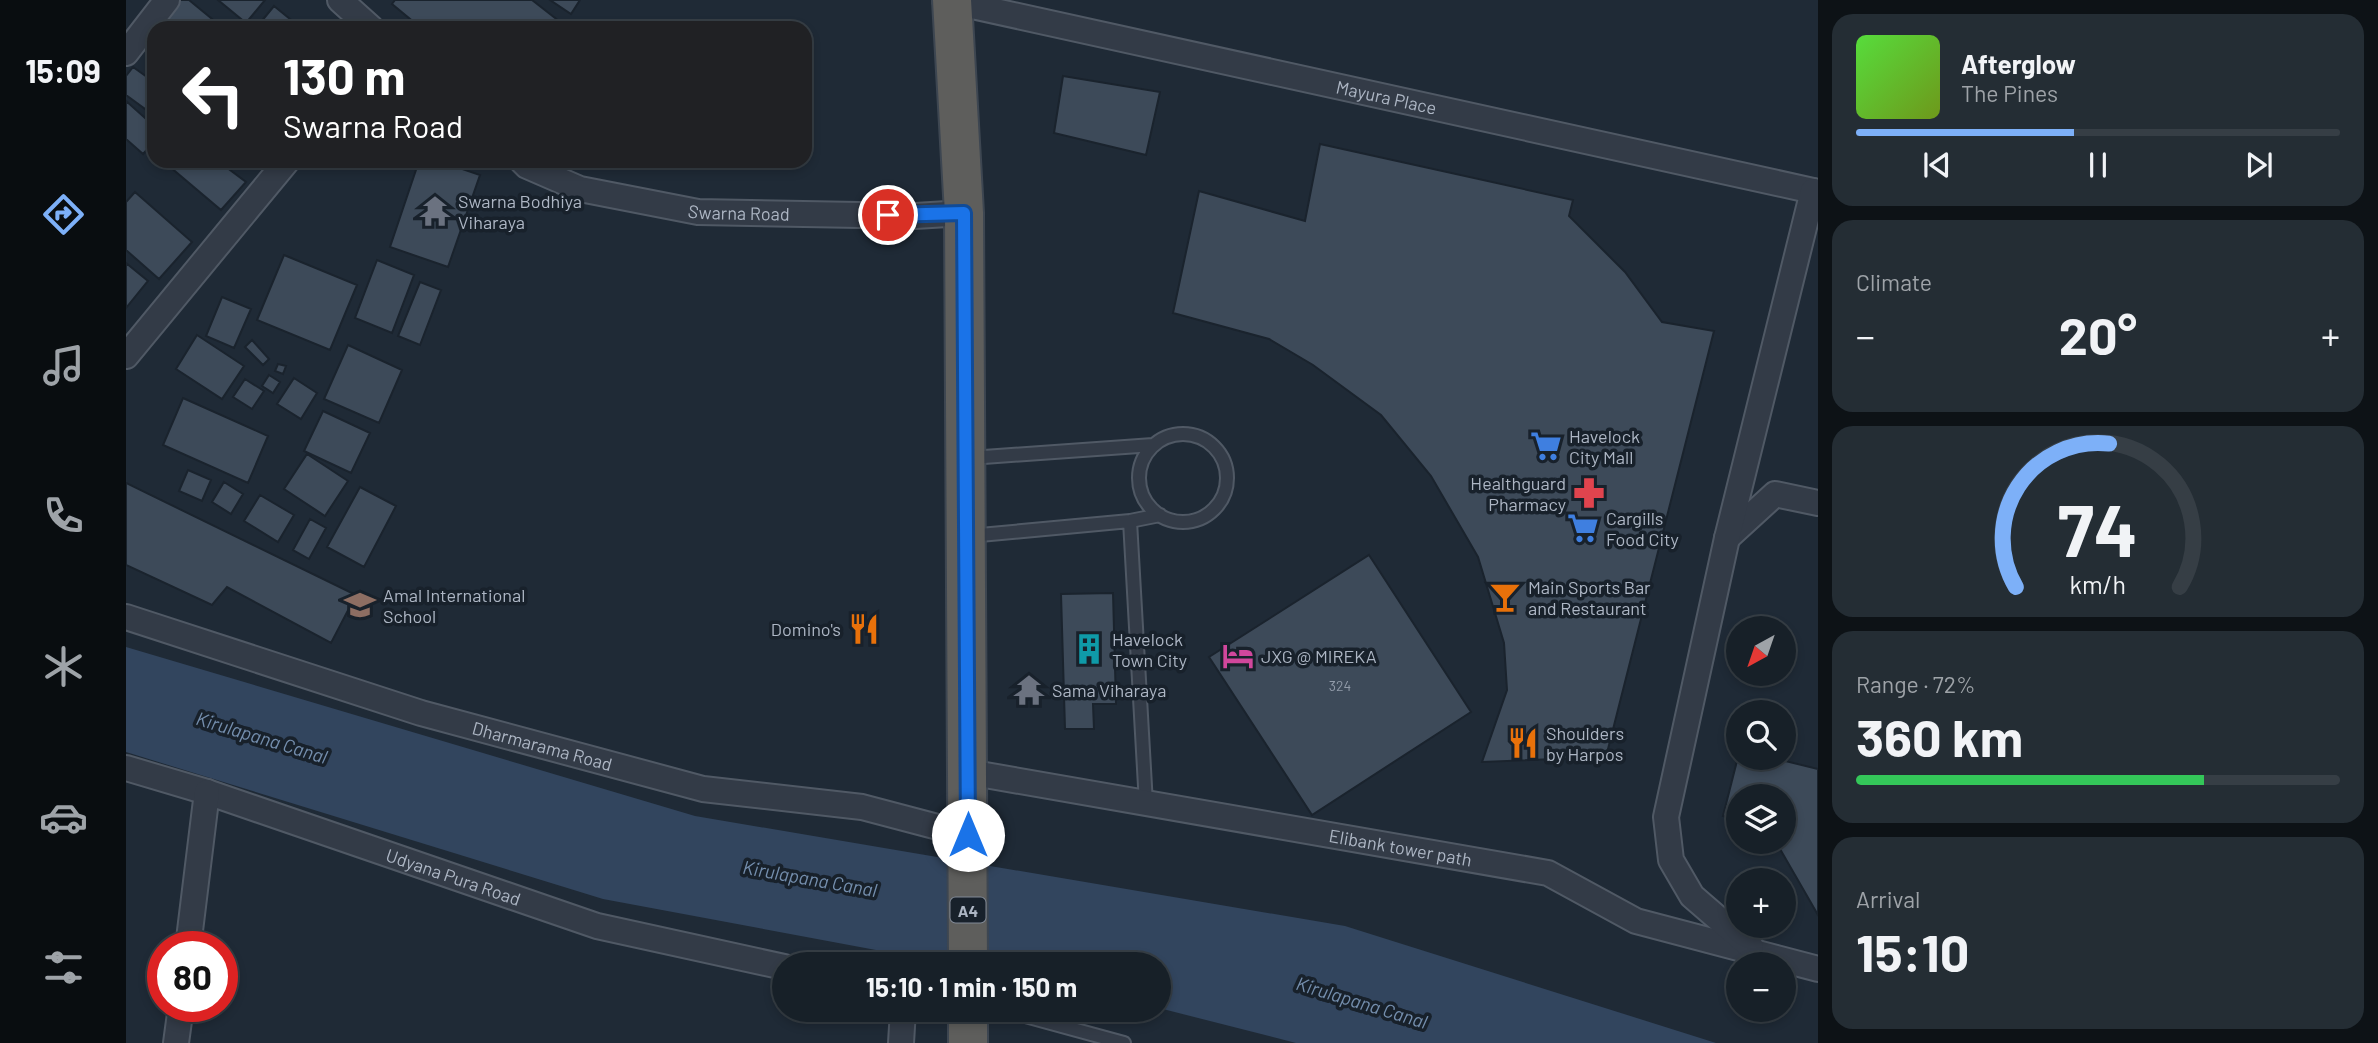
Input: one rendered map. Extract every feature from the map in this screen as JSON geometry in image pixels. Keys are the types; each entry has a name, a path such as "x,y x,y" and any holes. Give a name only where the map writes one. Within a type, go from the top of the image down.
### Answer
{"highway":[{"name":"A4","path":"952,0 964,213 968,952"},
{"path":"968,1022 968,1043"}],"street":[{"path":"150,21 167,0"},
{"path":"340,0 363,21"},
{"name":"Mayura Place","path":"945,0 1815,192"},
{"path":"126,52 147,25"},
{"path":"126,356 281,168"},
{"name":"Swarna Road","path":"532,168 580,189 698,212 915,216 964,213"},
{"path":"1757,952 1692,896 1671,860 1666,817 1727,538 1815,192"},
{"path":"1727,538 1775,494 1818,503"},
{"name":"Dharmarama Road","path":"126,617 421,713 703,789 862,807 968,845"},
{"name":"Udyana Pura Road","path":"126,768 207,792 597,926 772,964"},
{"name":"Elibank tower path","path":"968,772 1548,873 1636,920 1757,952"},
{"path":"190,931 207,792"},
{"name":"Elibank tower path","path":"1796,963 1818,969"},
{"path":"176,1043 179,1022"},
{"path":"901,1043 902,1022"}],"lane":[{"path":"966,458 1153,445 1172,435 1187,434 1213,445 1222,457 1227,471 1225,492 1213,511 1187,522 1173,521 1160,515 1149,505 1142,493 1139,479 1142,464 1153,445"},
{"path":"967,536 1130,521 1160,515"},
{"path":"1130,521 1146,804"},
{"path":"1047,1022 1124,1043"}],"water":[{"name":"Kirulapana Canal","path":"126,647 695,816 1345,926 1716,1043 1296,1043 1171,1011 1171,952 887,952 603,899 126,752"}],"building":[{"path":"175,0 189,0 214,21 158,21"},
{"path":"218,0 265,0 248,21 244,21"},
{"path":"395,0 532,0 559,21 413,21 392,4"},
{"path":"550,0 580,0 571,14"},
{"path":"274,6 292,21 262,21"},
{"path":"133,67 147,77 147,110 126,95 126,76"},
{"path":"1063,76 1160,92 1146,155 1054,133"},
{"path":"126,101 147,120 147,150 143,154 126,139"},
{"name":"Havelock City Mall","path":"1320,144 1573,200 1569,216 1625,272 1662,322 1714,331 1606,757 1482,762 1507,690 1504,643 1478,557 1431,476 1381,415 1313,365 1269,339 1173,313 1199,191 1305,221"},
{"path":"171,168 227,168 246,182 221,210"},
{"name":"Swarna Bodhiya Viharaya","path":"417,168 460,168 480,175 448,267 390,247"},
{"path":"135,192 192,242 159,279 126,250 126,202"},
{"path":"284,255 357,285 330,350 257,320"},
{"path":"377,260 414,275 392,333 355,318"},
{"path":"126,263 148,281 126,308"},
{"path":"420,282 441,290 420,345 398,336"},
{"path":"222,297 251,309 234,348 206,336"},
{"path":"197,335 244,366 222,399 176,369"},
{"path":"252,340 269,359 263,365 245,347"},
{"path":"348,345 402,370 379,423 324,399"},
{"path":"278,364 286,366 283,374 275,371"},
{"path":"269,375 280,382 273,393 262,386"},
{"path":"294,378 317,393 301,419 277,404"},
{"path":"245,379 264,391 252,409 233,397"},
{"path":"183,398 268,436 248,483 163,445"},
{"path":"323,411 370,433 351,473 304,451"},
{"path":"307,454 348,481 325,516 284,489"},
{"path":"188,470 211,480 202,501 179,491"},
{"path":"224,482 243,494 231,514 212,502"},
{"path":"126,483 356,595 331,643 227,587 212,605 126,565"},
{"path":"360,487 396,506 364,567 327,547"},
{"path":"260,495 294,515 278,542 244,521"},
{"path":"310,519 326,528 309,559 293,550"},
{"path":"1369,555 1471,712 1312,815 1209,657"},
{"name":"Havelock Town City","path":"1113,593 1116,704 1093,704 1094,729 1065,729 1061,594"},
{"path":"1796,764 1818,769 1818,915 1796,877 1796,868 1791,868 1783,854 1796,854 1796,784 1731,784 1735,770 1796,770"}],"place":[{"name":"Swarna Bodhiya Viharaya","path":"435,211"},
{"name":"Havelock City Mall","path":"1546,446"},
{"name":"Healthguard Pharmacy","path":"1589,493"},
{"name":"Cargills Food City","path":"1583,528"},
{"name":"Main Sports Bar and Restaurant","path":"1505,597"},
{"name":"Amal International School","path":"360,605"},
{"name":"Domino's","path":"864,629"},
{"name":"Havelock Town City","path":"1089,649"},
{"name":"JXG @ MIREKA","path":"1238,656"},
{"name":"Sama Viharaya","path":"1029,690"},
{"name":"Shoulders by Harpos","path":"1523,743"}],"route":[{"path":"888,215 964,213 968,835"}]}
